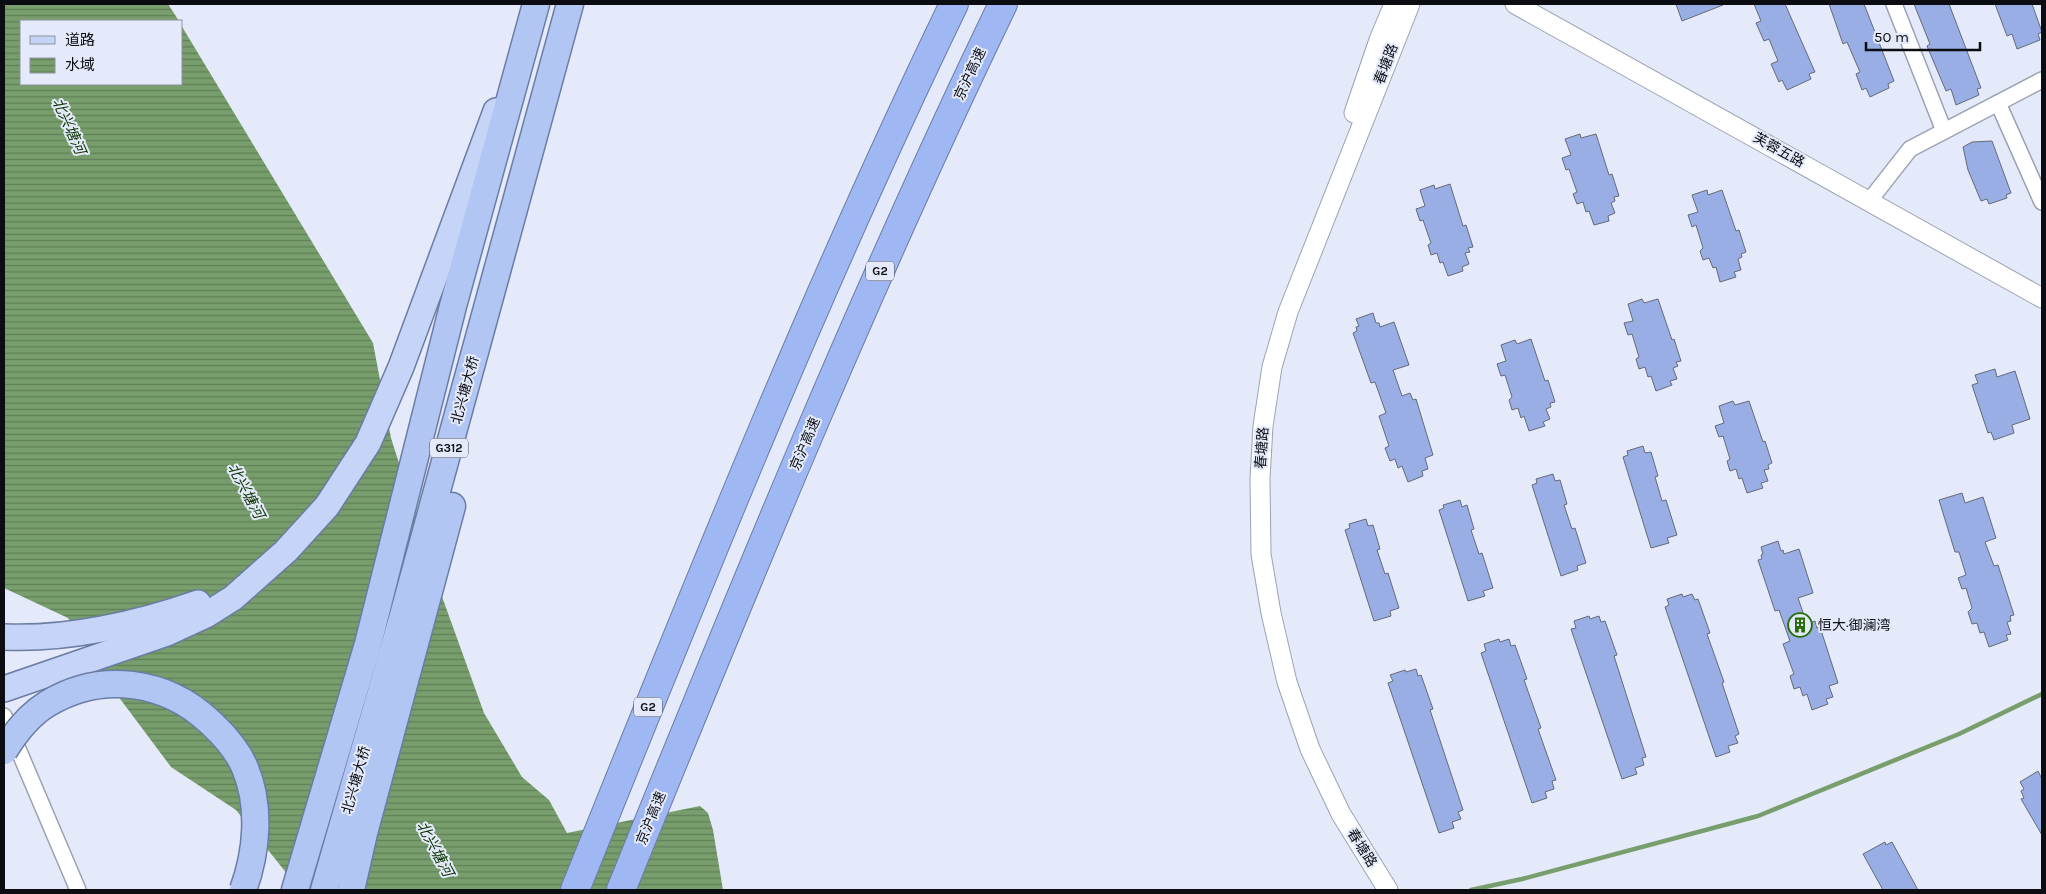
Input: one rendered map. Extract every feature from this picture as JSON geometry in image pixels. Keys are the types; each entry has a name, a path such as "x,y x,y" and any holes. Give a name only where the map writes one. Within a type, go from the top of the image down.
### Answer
{"highway":[{"name":"北兴塘大桥","path":"295,890 368,644 456,296 536,4"},
{"name":"北兴塘大桥","path":"324,890 402,619 570,4"},
{"path":"350,890 454,501 471,414 570,4"},
{"name":"G2","path":"574,890 722,523 852,226 954,4"},
{"name":"京沪高速","path":"622,890 763,541 890,247 1003,4"},
{"path":"4,751 18,729 47,704 82,689 120,683 163,691 197,709 223,734 244,767 254,803 254,841 250,871 244,890"},
{"path":"344,890 364,833"}],"main road":[{"path":"4,689 167,633 206,615 233,598 254,577 286,551 326,506 368,443 417,326 536,4"},
{"path":"4,637 68,633 115,627 153,618 202,601 254,577"}],"street":[{"name":"春塘路","path":"1383,888 1340,830 1320,793 1302,752 1284,699 1269,642 1256,566 1253,477 1263,376 1272,340 1299,255 1339,157 1379,40 1394,4"},
{"name":"春塘路","path":"1383,888 1341,814 1310,749 1287,682 1270,613 1261,554 1260,479 1263,426 1272,368 1288,312 1410,4"},
{"name":"芙蓉五路","path":"1515,4 1870,200 2042,298"},
{"path":"1894,4 1944,131"},
{"path":"1870,200 1910,149 2042,80"},
{"path":"1998,103 2042,202"},
{"path":"4,716 78,890"}],"water":[{"name":"北兴塘河","path":"4,4 168,4 178,20 20,20 20,85 182,85 182,27 373,343 391,438 436,580 484,713 522,777 549,800 567,833 700,806 708,813 713,830 723,890 300,890 236,810 171,767 109,684 68,618 4,588"}],"building":[{"path":"1676,4 1723,4 1723,5 1682,21"},
{"path":"1754,4 1785,4 1815,72 1809,74 1811,79 1787,90 1782,80 1779,82 1771,64 1778,61 1769,39 1764,41 1756,23 1761,21"},
{"path":"1829,4 1864,4 1894,81 1888,84 1889,88 1870,97 1866,88 1862,90 1856,74 1860,72 1847,42 1843,44"},
{"path":"1914,4 1949,4 1981,88 1977,89 1979,95 1956,105 1951,89 1946,91 1927,46 1930,44"},
{"path":"1995,4 2032,4 2042,32 2038,34 2040,40 2017,49 2012,34 2007,36"},
{"path":"1580,134 1581,138 1596,134 1609,175 1612,174 1619,196 1614,197 1615,201 1611,203 1615,213 1608,216 1609,221 1594,225 1589,211 1586,212 1583,202 1577,204 1573,194 1577,192 1569,169 1566,170 1562,158 1571,155 1565,139"},
{"path":"1992,141 2011,193 2006,195 2007,198 1989,204 1987,199 1981,201 1968,170 1963,147 1972,142"},
{"path":"1450,184 1463,226 1466,225 1473,247 1468,248 1470,252 1465,253 1469,264 1462,267 1463,271 1448,276 1443,262 1440,263 1437,253 1431,255 1428,245 1431,243 1423,220 1420,221 1416,209 1425,206 1420,190 1434,185 1435,189"},
{"path":"1707,190 1708,195 1722,190 1736,231 1739,230 1746,252 1741,254 1742,257 1738,259 1741,270 1734,272 1736,277 1720,282 1716,267 1713,268 1709,258 1703,260 1700,251 1703,248 1696,225 1692,227 1688,215 1698,212 1692,195"},
{"path":"1642,299 1644,303 1658,299 1681,361 1676,362 1678,366 1673,368 1677,379 1670,381 1672,385 1656,391 1651,376 1648,377 1645,367 1639,369 1636,359 1639,357 1632,334 1628,335 1624,323 1633,321 1628,304"},
{"path":"1373,313 1376,323 1379,323 1380,327 1394,322 1409,365 1393,370 1402,396 1410,393 1413,400 1416,399 1433,455 1425,458 1428,469 1422,471 1423,476 1408,482 1402,466 1398,468 1395,459 1390,461 1385,448 1389,446 1379,416 1386,413 1375,382 1371,383 1353,333 1357,331 1356,327 1359,326 1356,319"},
{"path":"1531,339 1545,381 1548,380 1555,402 1550,403 1551,407 1546,409 1550,419 1543,422 1545,426 1529,431 1524,416 1521,418 1518,408 1512,410 1509,400 1512,397 1505,375 1501,376 1497,364 1506,361 1501,345 1515,340 1517,344"},
{"path":"1995,369 1997,377 2015,371 2030,419 2012,425 2014,433 1994,440 1991,432 1988,433 1972,385 1978,383 1975,375"},
{"path":"1733,401 1735,405 1749,401 1772,463 1768,465 1769,469 1764,470 1768,481 1761,483 1763,488 1747,493 1742,478 1739,479 1736,469 1730,471 1727,461 1730,459 1723,436 1719,437 1715,426 1724,423 1719,406"},
{"path":"1643,446 1645,453 1651,452 1658,476 1655,477 1662,501 1666,500 1677,535 1667,538 1669,543 1651,548 1623,457 1628,455 1627,451"},
{"path":"1553,474 1555,481 1560,480 1567,504 1564,505 1572,529 1575,528 1586,563 1577,566 1578,570 1561,576 1532,485 1537,483 1536,479"},
{"path":"1962,493 1965,503 1983,497 1996,538 1985,542 1994,566 1998,565 2014,615 2010,616 2011,621 2007,622 2011,634 2006,635 2008,640 1989,647 1984,632 1980,633 1977,623 1972,624 1968,612 1972,608 1966,588 1962,589 1958,578 1966,575 1959,552 1955,552 1939,500"},
{"path":"1460,500 1462,507 1467,505 1474,529 1471,530 1479,554 1482,553 1493,588 1483,591 1485,596 1468,601 1439,510 1444,508 1443,505"},
{"path":"1366,519 1368,526 1373,525 1380,549 1377,550 1385,574 1388,573 1399,608 1390,611 1391,616 1374,621 1345,530 1350,528 1349,524"},
{"name":"恒大·御澜湾","path":"1778,541 1784,554 1799,549 1813,593 1798,598 1807,624 1815,621 1817,628 1820,627 1838,683 1829,686 1833,697 1826,699 1828,704 1812,710 1807,694 1803,696 1800,687 1794,689 1790,676 1794,674 1783,644 1790,641 1779,610 1775,611 1758,560 1762,559 1761,547"},
{"path":"1682,594 1683,597 1692,594 1695,600 1698,599 1710,633 1707,634 1724,682 1722,683 1739,734 1735,736 1738,743 1728,746 1730,752 1716,757 1665,607 1669,605 1667,599"},
{"path":"1589,616 1590,619 1599,616 1601,622 1605,621 1617,655 1614,656 1646,757 1642,758 1644,765 1635,768 1637,774 1622,779 1571,629 1576,628 1574,621"},
{"path":"1499,639 1500,642 1509,639 1511,646 1515,645 1527,679 1524,680 1541,728 1538,729 1556,780 1552,781 1554,789 1545,792 1547,798 1532,803 1481,653 1486,651 1484,644"},
{"path":"1416,669 1418,676 1421,675 1433,709 1430,710 1463,810 1458,812 1461,819 1452,822 1454,828 1439,833 1388,683 1393,681 1390,675"},
{"path":"2038,771 2042,779 2042,835 2021,799 2024,798 2021,791 2024,789 2020,782"},
{"path":"1885,842 1886,845 1892,842 1918,890 1883,890 1863,854"}],"waterway":[{"path":"1471,890 1522,879 1758,816 1959,734 2042,694"}],"place":[{"name":"恒大·御澜湾","path":"1800,625"}]}
